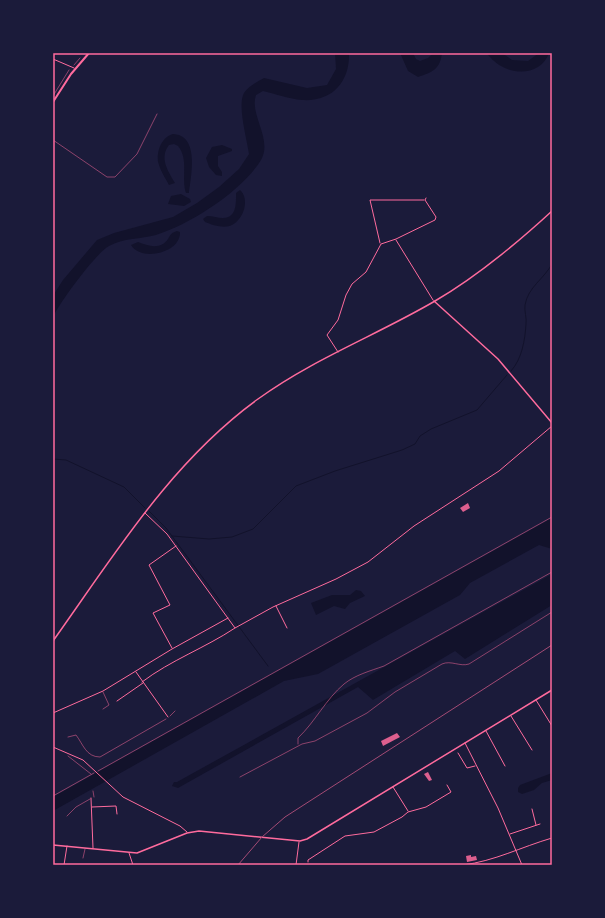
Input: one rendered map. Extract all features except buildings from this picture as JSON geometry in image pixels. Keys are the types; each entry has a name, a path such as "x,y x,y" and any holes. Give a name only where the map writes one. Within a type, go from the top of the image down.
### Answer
{"main road":[{"path":"53,102 89,53"},
{"path":"53,641 144,513 158,495 204,444 244,410 288,379 434,302 486,268 552,211"},
{"path":"434,302 498,359 552,425"},
{"path":"53,845 129,853 145,851 187,833 205,831 300,841 309,838 552,690"}],"street":[{"path":"53,59 76,69"},
{"path":"338,352 327,335 338,320 346,295 352,284 366,272 380,244 370,200 388,199 415,201 425,199 436,217 435,220 396,239 380,244"},
{"path":"396,239 434,302"},
{"path":"117,702 172,662 212,643 235,628 276,606 368,562 414,526 499,471 552,425"},
{"path":"144,513 164,531 176,546 235,628"},
{"path":"172,648 154,613 170,605 149,565 176,546"},
{"path":"276,606 287,628"},
{"path":"53,713 103,691 172,648 228,618"},
{"path":"136,671 168,717"},
{"path":"536,699 552,726"},
{"path":"511,715 532,750"},
{"path":"486,730 505,766"},
{"path":"464,743 510,834 522,865"},
{"path":"53,746 83,760 109,786 123,797 180,826 187,833"},
{"path":"458,753 467,768 476,766"},
{"path":"308,862 308,860 345,836 374,832 402,817 408,812 426,807 451,792 447,785"},
{"path":"392,787 408,812"},
{"path":"91,798 93,849"},
{"path":"92,807 116,806 117,814"},
{"path":"532,809 536,825"},
{"path":"510,834 540,824"},
{"path":"463,865 483,864 516,850 552,838"},
{"path":"296,865 300,841"},
{"path":"64,865 67,846"},
{"path":"129,853 133,865"}],"lane":[{"path":"298,746 298,738 310,727 343,684 364,673 384,666 552,572"},
{"path":"240,777 298,746 315,741 367,713 395,692 442,664 448,662 463,665 469,664 552,612"},
{"path":"103,691 109,705 104,709"},
{"path":"67,816 76,807 91,798"},
{"path":"83,858 85,848"}],"path":[{"path":"53,140 107,177 115,177 137,154 157,114"},
{"path":"53,796 552,517"},
{"path":"68,736 76,735 83,748 98,757 175,712"},
{"path":"64,752 92,774"},
{"path":"93,791 94,797"}],"shaded area":[{"path":"335,53 349,53 348,63 346,73 342,81 330,94 313,100 287,98 263,91 256,95 256,111 263,135 264,152 261,160 242,183 200,215 170,230 156,235 114,243 103,250 79,278 53,317 54,294 63,280 97,240 114,233 173,217 197,203 219,187 239,169 249,154 242,114 242,98 248,88 264,78 307,88 327,85 336,69"},
{"path":"400,53 413,53 416,59 420,61 428,58 433,53 442,53 440,63 435,69 418,77 408,71"},
{"path":"486,53 502,53 512,60 528,61 539,53 549,53 546,60 541,65 535,69 522,72 501,66"},
{"path":"173,134 182,136 187,141 190,149 192,168 189,193 186,193 183,157 178,146 174,144 169,145 165,155 166,164 175,183 169,185 159,165 158,156 160,146 165,139"},
{"path":"222,145 232,149 232,151 218,156 218,166 222,172 222,176 216,175 209,167 206,158 212,147"},
{"path":"240,190 245,198 245,203 242,214 236,222 232,225 222,227 205,222 203,219 207,216 223,218 231,215 235,209 236,193"},
{"path":"181,194 190,199 191,202 184,206 168,204 171,196"},
{"path":"173,232 180,232 179,239 168,250 160,253 143,253 136,250 131,245 138,242 150,246 162,245"},
{"path":"552,518 552,549 539,545 470,583 460,595 318,674 284,681 53,811 53,797"},
{"path":"552,574 552,605 465,659 455,651 373,700 358,687 178,788 172,786 174,782 177,782"},
{"path":"356,590 361,591 365,596 350,603 345,609 334,606 316,615 311,603 332,595 350,595"},
{"path":"552,773 552,780 542,783 534,790 522,794 518,792 520,785"}],"waterway":[{"path":"511,371 518,361 524,343 526,322 525,307 529,293 552,264"},
{"path":"172,536 209,539 232,537 253,529 296,486 335,471 402,450 415,444 420,436 431,429 477,410 507,375"},
{"path":"53,459 66,460 124,487 145,508"},
{"path":"149,511 166,528 268,666"}],"railway":[{"path":"238,865 262,837 285,817 552,645"}]}
